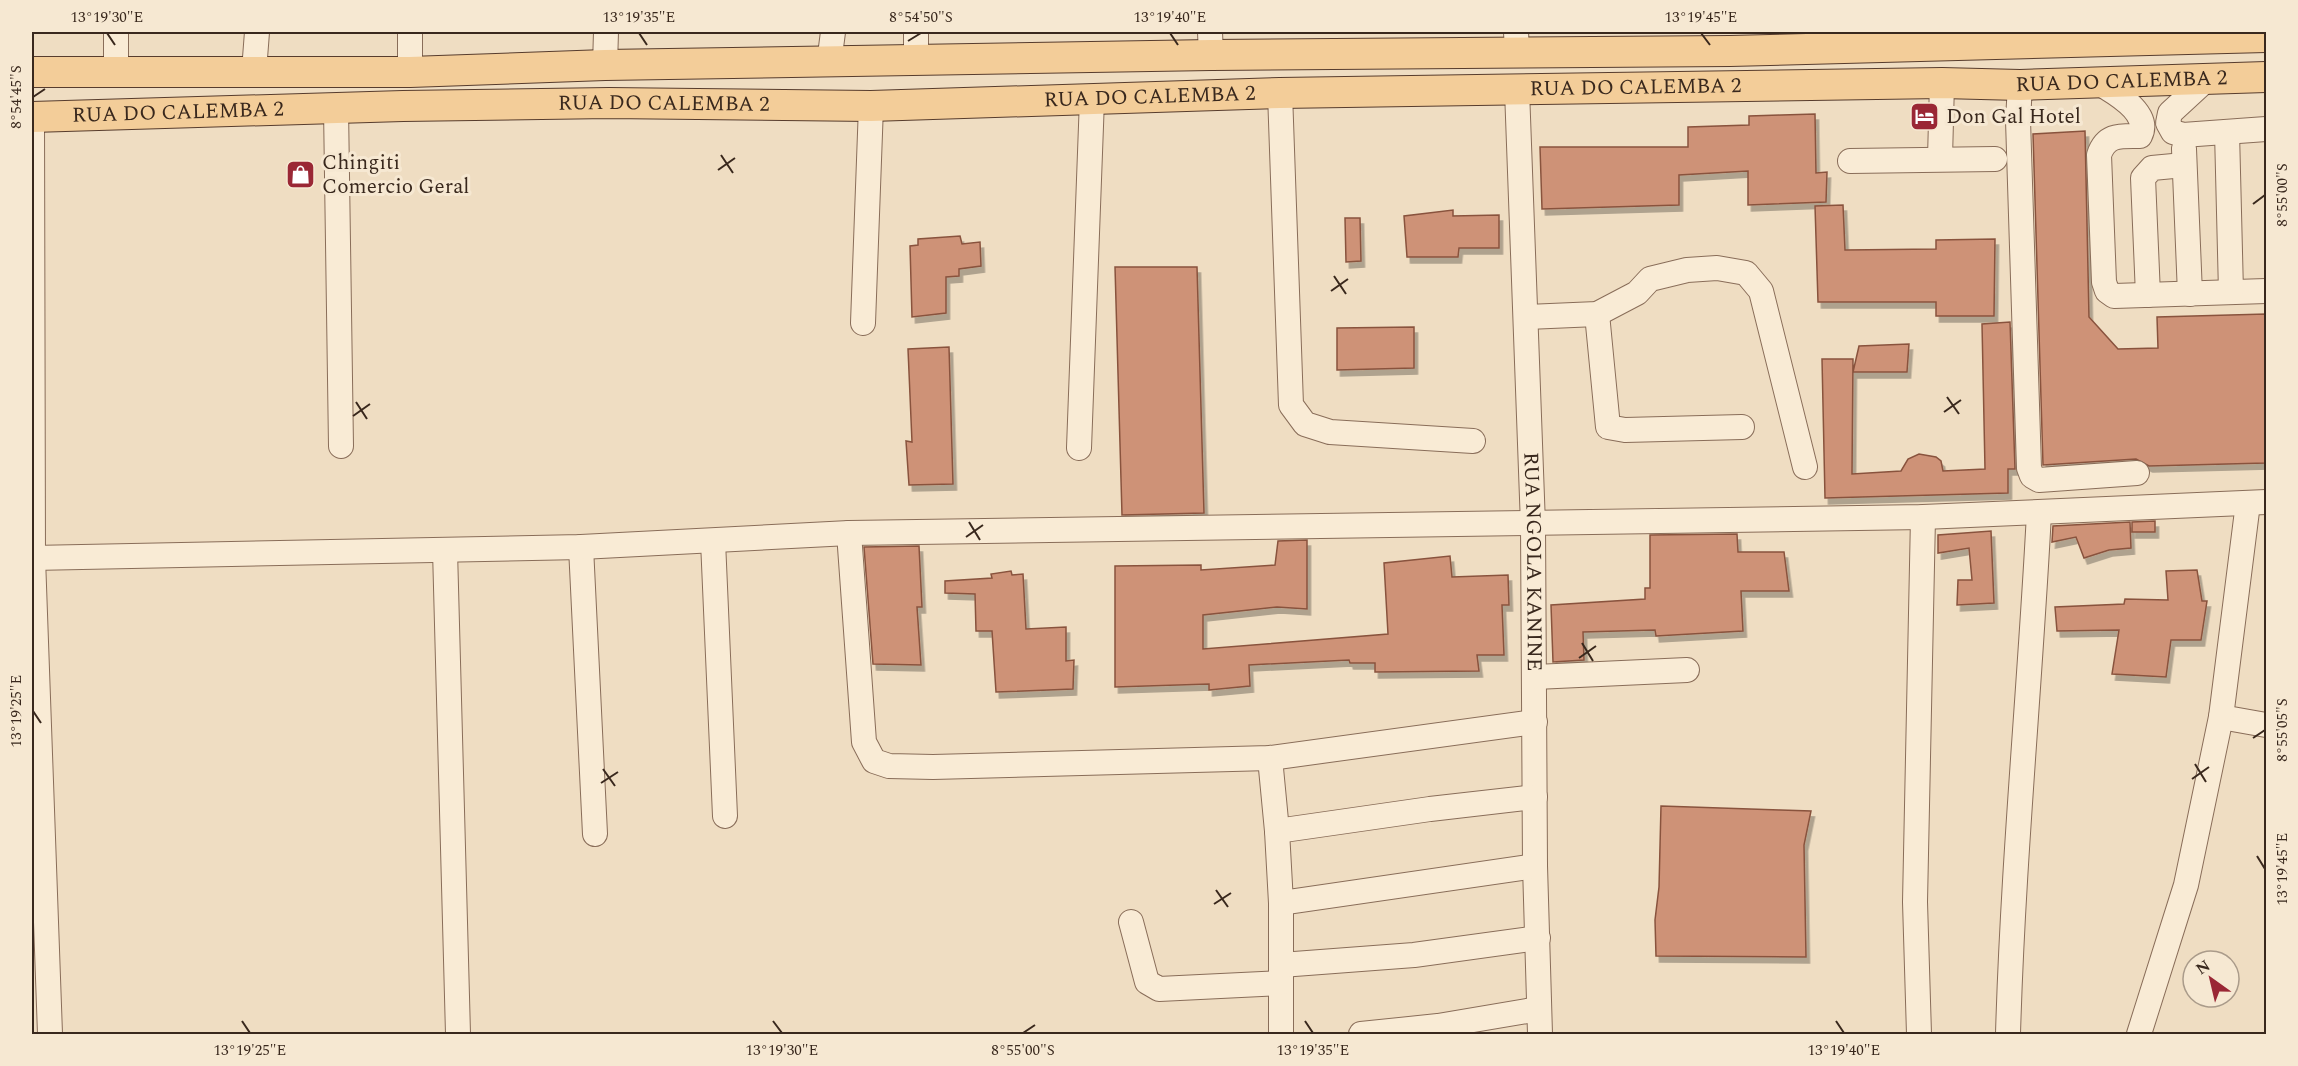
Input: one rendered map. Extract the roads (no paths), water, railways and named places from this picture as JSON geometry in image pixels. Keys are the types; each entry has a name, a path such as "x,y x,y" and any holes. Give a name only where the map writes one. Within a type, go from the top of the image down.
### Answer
{"main road":[{"name":"RUA DO CALEMBA 2","path":"32,72 410,72 605,65 916,62 1211,43 1899,42 2182,35 2266,37"},
{"name":"RUA DO CALEMBA 2","path":"32,117 336,108 609,104 871,106 1280,93 1942,83 2020,85 2266,77"}],"street":[{"path":"116,32 116,71"},
{"path":"254,71 257,32"},
{"path":"410,32 410,72"},
{"path":"605,65 606,32"},
{"path":"829,63 833,32"},
{"path":"916,32 916,62"},
{"path":"1899,42 1942,32"},
{"path":"2208,78 2170,113 2170,127 2173,132 2183,135 2266,129"},
{"path":"2095,81 2132,106 2142,124 2140,136 2110,138 2103,143 2099,155 2104,282 2107,291 2114,296 2266,291"},
{"path":"1940,158 1942,83"},
{"path":"2020,85 2018,120 2029,468 2032,476 2038,480 2137,473"},
{"name":"RUA NGOLA KANINE","path":"1517,90 1533,525 1540,1035"},
{"path":"1280,93 1291,405 1305,424 1330,432 1473,441"},
{"path":"1079,448 1092,99"},
{"path":"863,323 871,106"},
{"path":"336,108 340,446"},
{"path":"32,117 32,558 37,854 50,1035"},
{"path":"2227,132 2231,292"},
{"path":"2183,135 2190,294"},
{"path":"1850,161 1995,159"},
{"path":"2148,295 2143,178 2151,168 2184,165"},
{"path":"1527,317 1597,314 1637,293 1650,279 1687,270 1717,268 1746,273 1761,291 1805,466"},
{"path":"1597,314 1608,427 1625,430 1742,428"},
{"path":"32,558 581,547 849,532 1533,525 1923,518 2257,503 2221,717 2186,885 2139,1035"},
{"path":"2008,1035 2012,907 2032,652 2039,513"},
{"path":"1919,1035 1915,902 1923,518"},
{"path":"849,532 864,742 874,760 889,766 933,767 1270,758 1535,722"},
{"path":"713,541 725,816"},
{"path":"581,547 595,834"},
{"path":"445,550 458,1035"},
{"path":"1535,678 1687,670"},
{"path":"2221,717 2266,725"},
{"path":"1270,758 1281,903 1281,1035"},
{"path":"1277,831 1430,809 1535,797"},
{"path":"1281,903 1536,866"},
{"path":"1131,922 1148,982 1159,989 1538,938"},
{"path":"1361,1035 1438,1026 1539,1009"}],"place":[{"name":"Don Gal Hotel","path":"1925,117"},
{"name":"Chingiti Comercio Geral","path":"301,175"}]}
